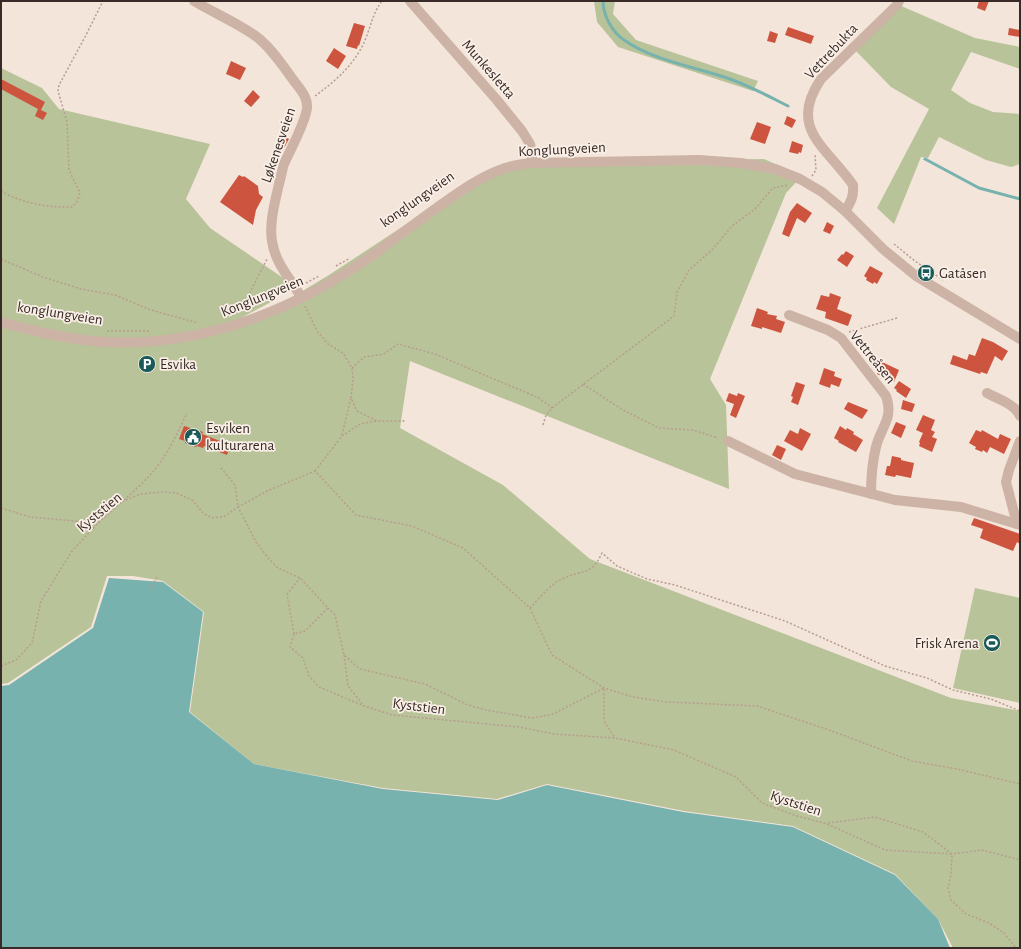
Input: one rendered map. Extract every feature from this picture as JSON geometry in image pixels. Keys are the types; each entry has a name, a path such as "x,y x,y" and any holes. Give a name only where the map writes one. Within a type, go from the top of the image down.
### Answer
{"street":[{"name":"Løkenesveien","path":"194,1 258,38 283,67 303,94 307,102 307,110 284,165 272,220 272,240 275,255 298,293"},
{"name":"Munkesletta","path":"410,1 522,131 530,144 532,163"},
{"name":"Vettrebukta","path":"845,211 851,202 854,193 853,185 816,141 807,117 808,105 813,91 825,75 897,5 899,1"},
{"name":"Konglungveien","path":"1,322 44,333 81,340 108,342 154,341 214,331 240,324 298,293 334,280 359,264 469,185 506,168 532,163 706,160 741,163 774,169 800,179 822,192 845,211 883,249 916,276 1020,340"},
{"name":"Vettreåsen","path":"789,315 828,330 840,338 886,396 890,406 876,445 872,463 871,494"},
{"path":"987,393 1010,405 1018,412 1020,416"},
{"path":"728,441 795,474 895,500 961,507 1018,524 1016,498 1006,482 1020,441"}],"path":[{"path":"1,192 21,200 47,206 72,207 77,202 80,193 69,170 67,122 58,91 59,85 103,1"},
{"path":"307,102 343,73 358,54 375,9 382,1"},
{"path":"816,141 814,160 816,170 812,176 818,179"},
{"path":"543,425 546,415 552,408 674,316 677,292 689,270 712,250 732,226 754,209 773,188 792,184 800,179"},
{"path":"889,240 915,261 948,283"},
{"name":"konglungveien","path":"238,314 231,317 247,298 266,263 268,255"},
{"path":"332,269 351,256"},
{"path":"1,259 43,277 80,289 115,295 151,310 200,324 192,325"},
{"name":"konglungveien","path":"298,293 320,276"},
{"path":"298,293 317,331 328,344 343,353 352,368 353,378 351,398 342,436"},
{"path":"840,338 848,333 898,318"},
{"name":"konglungveien","path":"106,331 152,330"},
{"path":"352,368 364,357 384,354 398,344 435,354 539,398 552,408"},
{"path":"583,384 623,410 659,428 693,430 728,441"},
{"path":"351,398 358,411 377,421"},
{"path":"123,502 151,474 162,460 188,413"},
{"path":"238,507 267,491 315,471 342,436 360,424 377,421 406,420"},
{"path":"221,468 235,485 238,507 256,542 269,559 278,568 300,578 335,615 344,655 348,686 364,706"},
{"path":"315,471 356,515 412,526 463,548 530,608 552,654 604,688 633,697 667,702 757,706 830,730 912,761 957,769 1020,784"},
{"name":"Kyststien","path":"1,666 16,660 32,643 41,601 72,551 98,523 123,502 141,494 162,492 176,493 192,500 204,514 213,518 225,516 238,507"},
{"path":"1,508 30,517 98,523"},
{"path":"530,608 551,587 562,579 589,570 597,564 602,553 617,566 647,579 676,585 785,621 885,666 927,678 953,690 991,699 1020,711"},
{"path":"149,592 156,577"},
{"path":"300,578 287,594 294,634 304,631 328,608"},
{"name":"Kyststien","path":"294,634 290,647 303,658 309,676 318,687 364,706 392,714 519,727 554,734 614,738 674,750 736,777 762,803 794,815 827,824 884,850 952,854 982,850 1020,860"},
{"path":"344,655 360,669 425,684 468,705 486,710 532,718 553,714 604,688"},
{"path":"604,688 604,721 614,738"},
{"path":"827,824 875,817 923,832 952,854 951,874 948,888 951,900 966,914 989,924 1004,933 1016,948"}],"green space":[{"path":"594,1 615,1 613,14 636,40 758,81 753,91 618,47 597,22"},
{"path":"899,5 975,38 1020,47 1020,69 971,52 951,90 970,103 993,112 1020,114 1020,164 1011,167 986,160 939,137 928,158 921,157 894,224 877,208 929,109 891,87 855,50"},
{"path":"1,68 42,88 59,109 210,144 186,199 210,228 289,282 271,302 218,330 271,310 329,275 469,183 506,169 557,163 764,159 802,176 786,193 710,379 726,405 729,489 410,361 400,428 503,485 590,559 951,698 1020,711 1020,948 953,948 938,919 895,874 793,826 684,811 547,784 497,799 383,788 254,764 190,712 204,612 163,581 133,576 107,576 91,627 8,683 1,684"},
{"name":"Frisk Arena","path":"975,588 1020,598 1020,703 953,688"}],"water":[{"path":"109,578 163,582 203,612 189,712 254,764 383,789 498,800 547,785 683,812 793,827 895,875 938,919 950,948 1,948 1,686 9,685 93,628"}],"building":[{"path":"979,1 989,1 985,11 977,8"},
{"path":"354,23 365,26 357,49 346,46"},
{"path":"788,27 814,36 811,44 785,35"},
{"path":"1009,28 1020,30 1020,37 1008,35"},
{"path":"770,31 778,34 775,43 767,41"},
{"path":"334,48 346,56 338,69 326,61"},
{"path":"231,61 246,68 240,80 226,74"},
{"path":"1,79 45,102 41,110 47,113 43,120 35,116 38,109 1,89"},
{"path":"253,90 260,97 251,107 244,101"},
{"path":"787,116 796,120 792,128 784,124"},
{"path":"757,122 771,127 765,144 750,139"},
{"path":"282,135 289,139 284,148 276,144"},
{"path":"792,141 803,145 801,153 799,152 798,154 789,152"},
{"path":"239,175 244,176 258,186 259,194 263,197 256,210 253,225 220,202"},
{"path":"797,203 812,213 805,223 797,218 789,237 782,234 790,212"},
{"path":"827,222 834,226 830,234 823,231"},
{"path":"846,251 854,256 847,267 837,260"},
{"path":"870,266 883,273 877,284 874,282 873,284 866,280 867,278 864,276"},
{"path":"830,293 841,297 837,309 852,315 848,326 825,318 826,312 816,309 821,295 829,297"},
{"path":"757,308 768,312 767,314 777,316 776,319 785,322 781,333 762,327 762,329 751,326"},
{"path":"982,338 993,342 1008,351 1002,361 995,356 987,374 981,372 980,374 950,364 953,355 967,360 969,354 975,356"},
{"path":"882,362 899,370 894,382 877,374"},
{"path":"824,368 835,372 834,376 842,379 839,387 831,384 830,388 819,384"},
{"path":"899,381 911,389 906,398 894,388"},
{"path":"796,382 805,385 798,405 791,402 793,397 791,396"},
{"path":"729,393 737,396 738,393 745,396 736,418 730,415 734,404 726,401"},
{"path":"903,400 915,404 912,412 901,409"},
{"path":"848,402 868,410 862,419 844,409"},
{"path":"923,415 935,420 931,430 935,432 932,437 937,439 932,452 919,446 923,433 916,430"},
{"path":"896,422 906,426 901,438 891,433"},
{"path":"184,426 203,432 202,434 225,443 225,445 230,447 227,455 204,446 203,448 196,447 179,439"},
{"path":"840,426 846,430 847,428 854,432 853,434 863,440 856,452 838,442 839,441 834,438"},
{"path":"800,428 811,434 802,451 784,441 790,430 798,434"},
{"path":"976,430 981,432 982,430 998,439 1000,434 1011,439 1004,454 990,447 987,453 983,450 982,452 975,449 976,447 969,443"},
{"path":"777,445 786,449 781,460 772,455"},
{"path":"892,456 914,463 911,478 896,475 895,477 885,475 887,466 890,466"},
{"path":"974,518 1020,534 1020,544 1017,542 1013,551 980,538 983,529 971,525"}],"waterway":[{"path":"603,1 606,17 612,28 620,37 635,47 660,58 735,81 788,106"},
{"path":"925,159 979,188 1020,199"}],"place":[{"name":"Gatåsen","path":"926,273"},
{"name":"Esvika","path":"147,364"},
{"name":"Esviken kulturarena","path":"193,437"},
{"name":"Frisk Arena","path":"992,643"}]}
